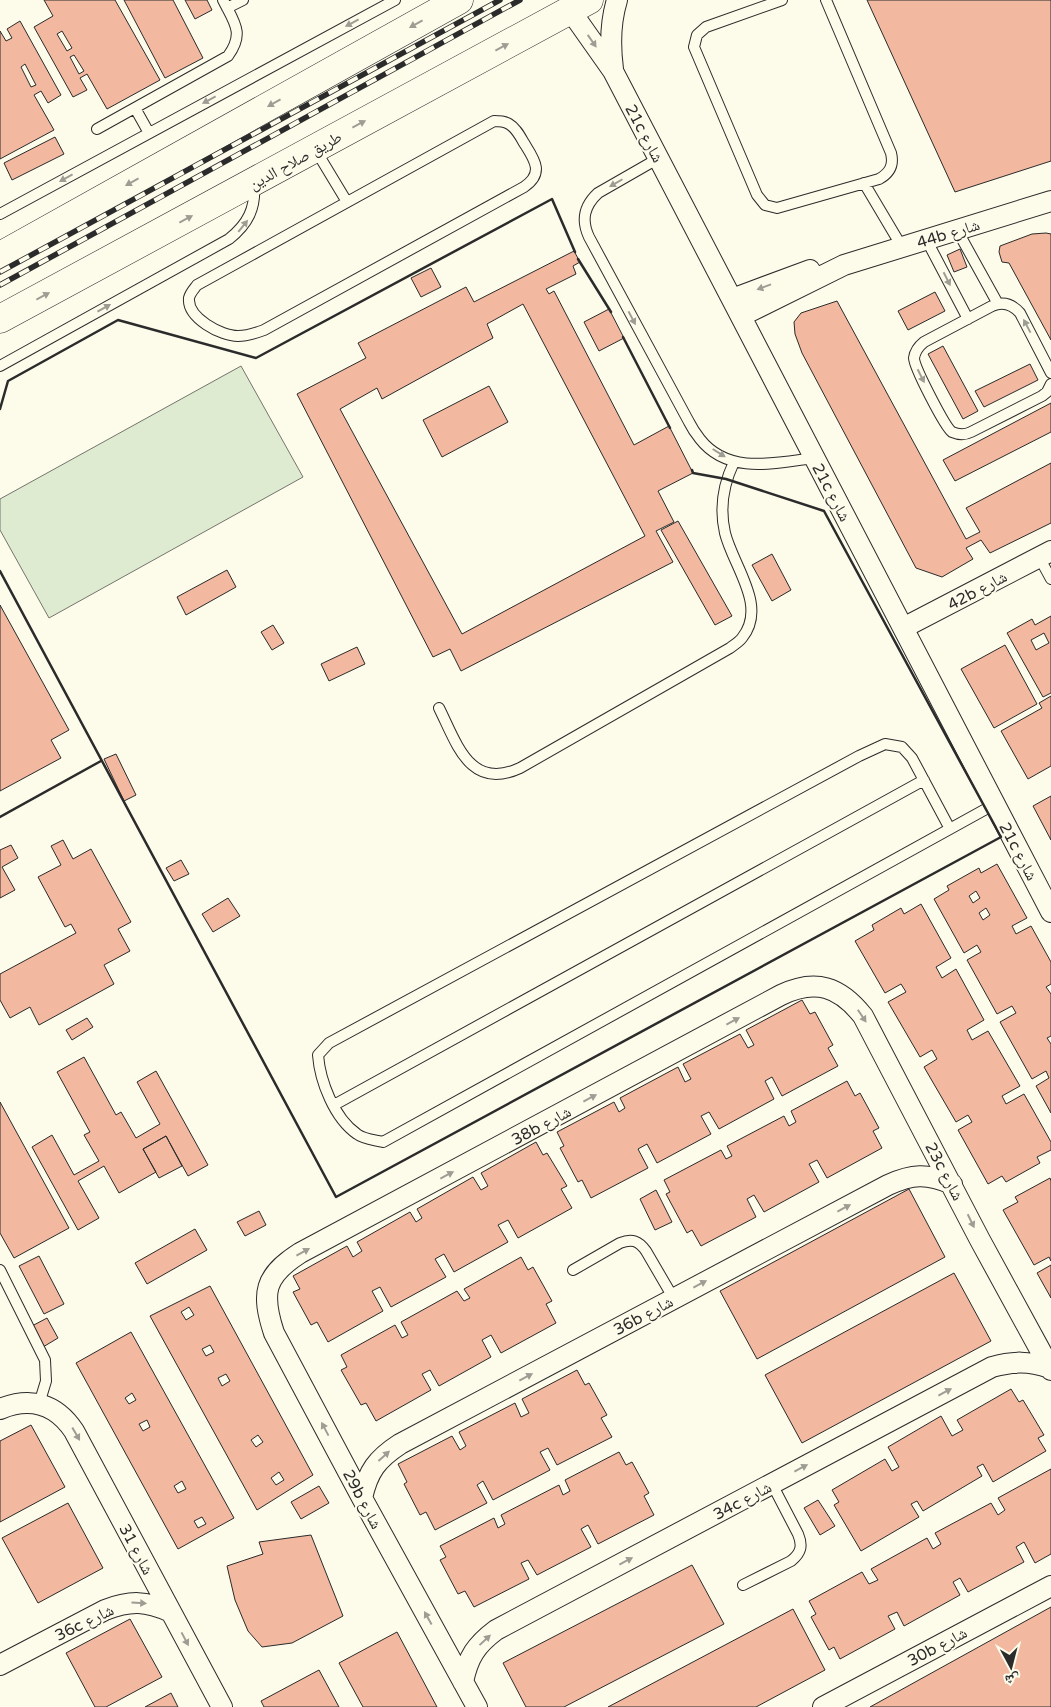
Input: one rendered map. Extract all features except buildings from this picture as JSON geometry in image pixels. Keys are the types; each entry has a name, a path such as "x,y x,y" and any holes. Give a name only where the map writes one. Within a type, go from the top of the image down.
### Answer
{"main road":[{"path":"0,256 459,0"},
{"name":"طريق صلاح الدين","path":"0,319 254,182 575,4"}],"street":[{"name":"21c شارع","path":"613,72 610,49 611,25 617,0"},
{"name":"21c شارع","path":"575,4 659,158 1051,912"},
{"name":"44b شارع","path":"736,307 844,264 1051,201"},
{"name":"42b شارع","path":"903,628 1045,554"},
{"name":"23c شارع","path":"824,987 839,993 853,1003 863,1016 1050,1369"},
{"name":"38b شارع","path":"268,1284 287,1261 300,1253 794,988 824,987"},
{"name":"36b شارع","path":"362,1498 366,1481 374,1466 386,1453 400,1444 674,1298 903,1178 920,1175 952,1184"},
{"name":"29b شارع","path":"268,1284 269,1317 274,1333 477,1707"},
{"name":"34c شارع","path":"463,1682 466,1666 474,1652 484,1639 496,1630 992,1367 1006,1363 1021,1362 1036,1363 1050,1369"},
{"path":"0,1409 8,1405 39,1404"},
{"name":"شارع 31","path":"39,1404 54,1409 66,1418 74,1431 222,1707"},
{"name":"30b شارع","path":"822,1707 1051,1586"},
{"name":"36c شارع","path":"0,1665 105,1610 121,1604 138,1602 155,1605 171,1612"}],"lane":[{"path":"97,129 228,56 235,48 238,38 237,28 225,4 243,0"},
{"path":"0,214 395,0"},
{"path":"782,0 706,27 695,41 696,53 757,195 765,205 777,208 879,178 889,171 892,165 892,154 826,0"},
{"path":"135,108 149,133"},
{"path":"494,121 503,121 511,124 517,130 536,166 535,175 531,182 524,187 264,330 251,335 223,334 210,328 193,310 189,297 197,285 347,202 494,121"},
{"path":"315,148 347,202"},
{"path":"659,158 598,193 591,199 586,208 585,228 689,422 701,440 718,454 734,462 760,465 814,458"},
{"path":"0,366 229,239 239,231 250,214 255,195 254,182"},
{"path":"864,183 902,246"},
{"path":"957,230 998,304"},
{"path":"926,239 968,319"},
{"path":"1051,373 1020,313 1010,305 998,304 924,342 919,346 914,357 917,369 945,424 953,432 966,434 971,432 1042,396 1047,392 1051,384"},
{"path":"439,708 464,757 472,767 496,776 509,774 730,648 742,638 749,625 752,610 750,594 731,550 722,514 722,495 726,479 734,462"},
{"path":"1045,554 1051,579"},
{"path":"950,829 912,758 902,747 885,744 329,1043 318,1055 319,1068 325,1088 342,1120 358,1135 383,1142 950,829 995,804"},
{"path":"334,1105 924,780"},
{"path":"573,1270 620,1243 627,1240 635,1241 642,1244 674,1298"},
{"path":"2,1278 45,1360 46,1381 39,1404"},
{"path":"743,1585 791,1561 801,1549 801,1541 798,1534 772,1484"}],"green space":[{"path":"241,366 303,477 49,618 0,530 0,499"}],"railway":[{"path":"0,272 500,0"},
{"path":"0,285 520,0"}],"wall":[{"path":"0,409 8,381 118,320 256,358 552,199 575,252"},
{"path":"578,259 611,312"},
{"path":"623,337 670,428"},
{"path":"0,571 336,1197 1001,837 824,511 726,479 693,473 692,470"},
{"path":"0,817 101,761"}]}
